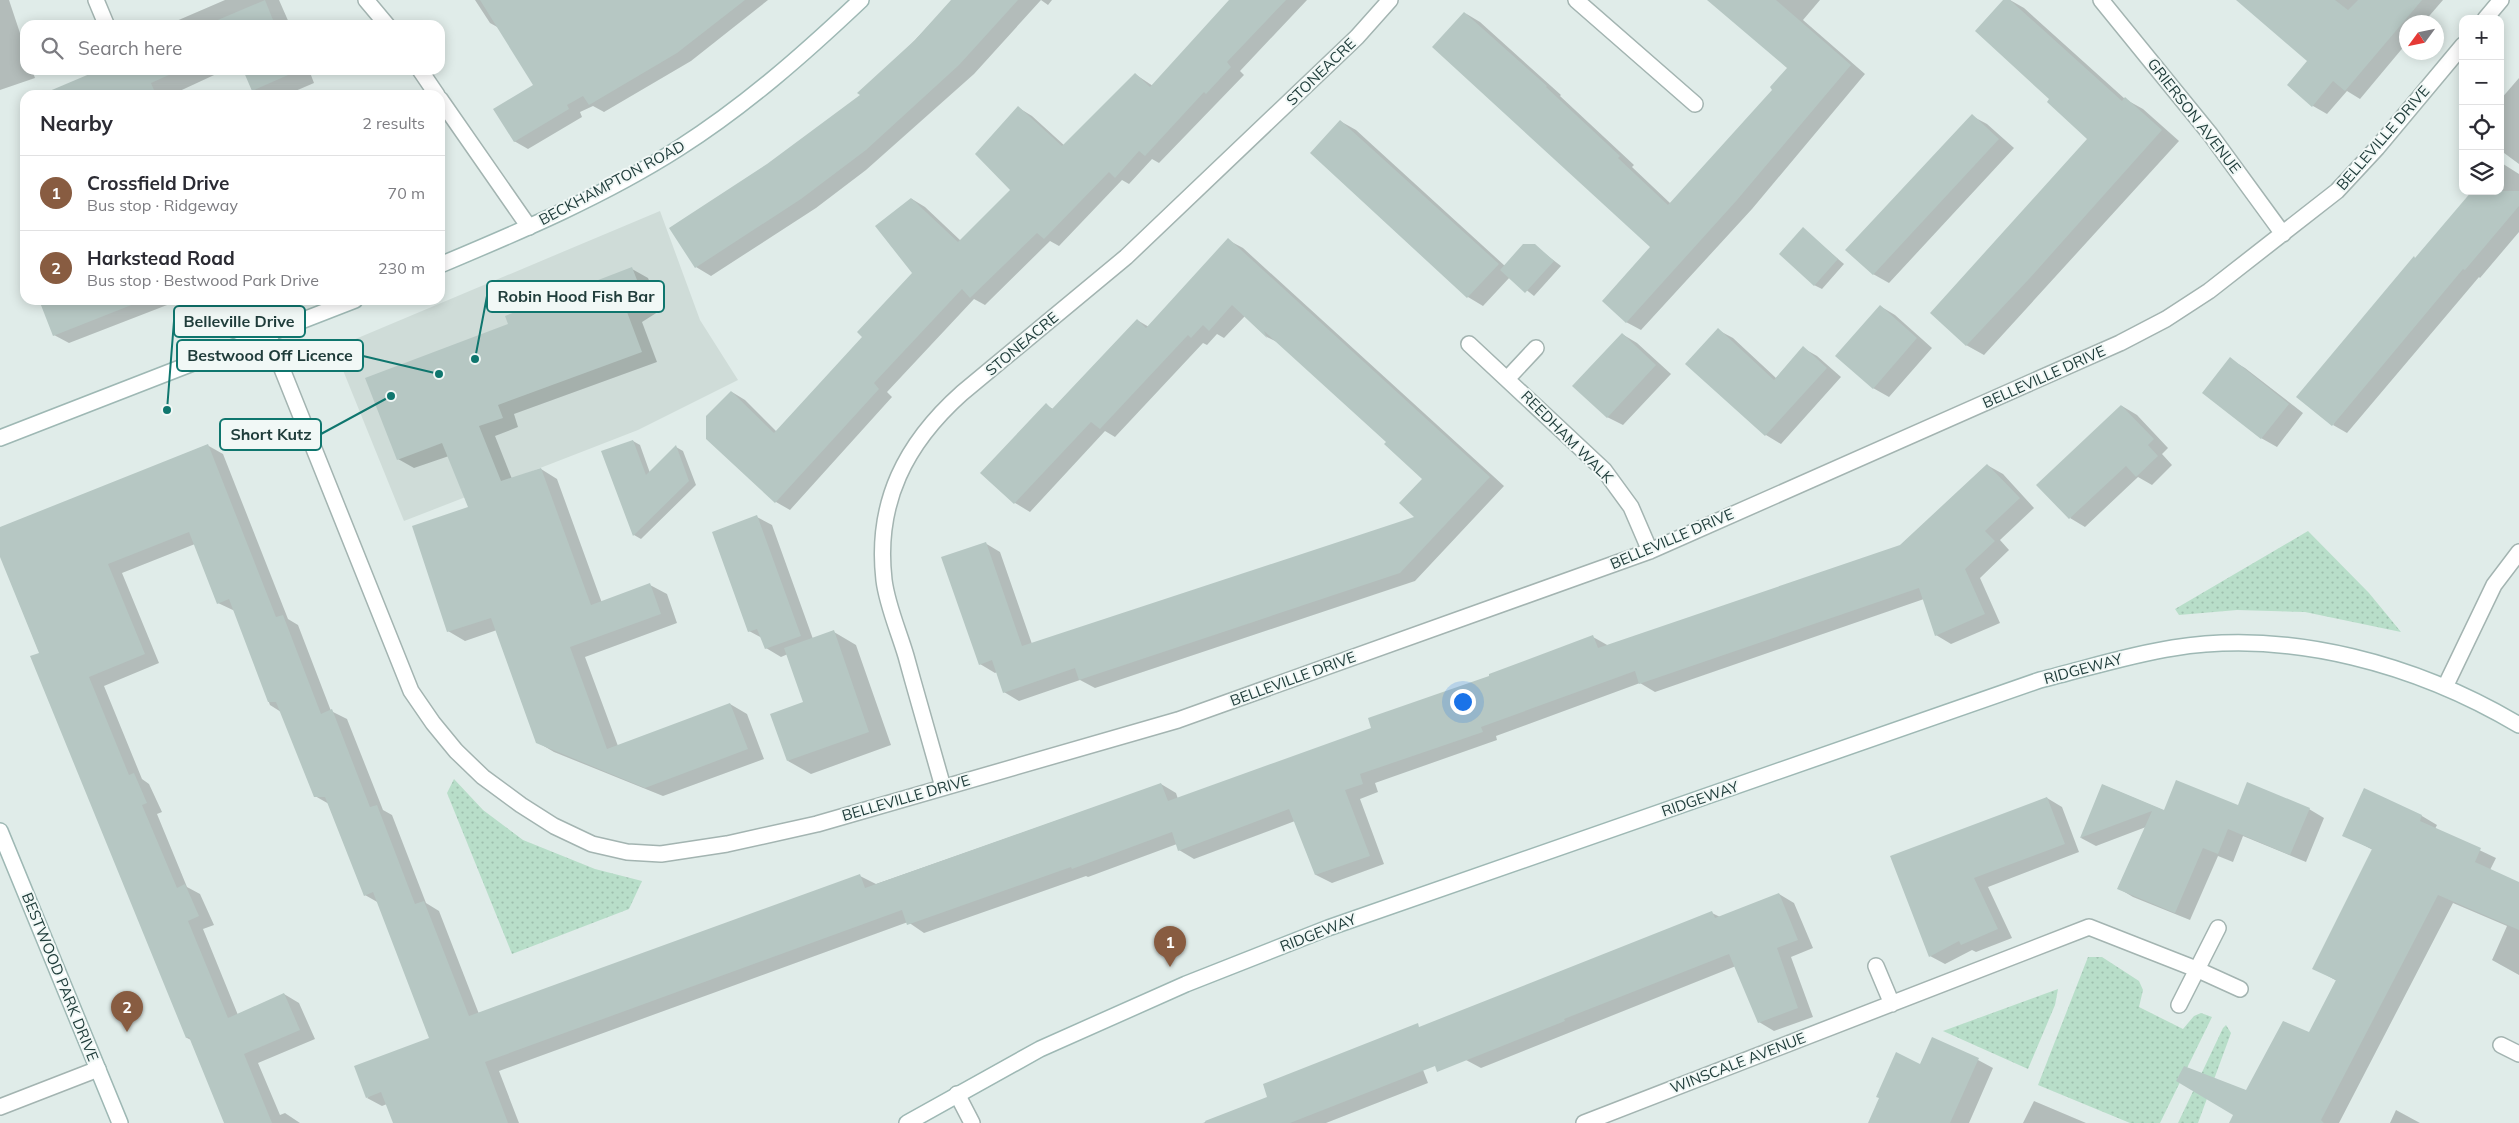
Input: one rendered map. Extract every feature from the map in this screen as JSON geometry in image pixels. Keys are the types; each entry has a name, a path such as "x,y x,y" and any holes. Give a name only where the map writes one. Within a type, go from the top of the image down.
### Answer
{"street":[{"path":"96,0 104,20"},
{"path":"366,0 383,20"},
{"name":"BECKHAMPTON ROAD","path":"445,263 529,227 624,180 678,149 727,116 802,56 861,0"},
{"name":"STONEACRE","path":"944,787 884,581 883,529 895,482 914,445 937,416 962,393 1126,258 1358,36 1390,0"},
{"path":"1576,0 1695,104"},
{"name":"GRIERSON AVENUE","path":"2101,0 2210,134 2283,234"},
{"path":"2488,15 2500,0"},
{"name":"BELLEVILLE DRIVE","path":"268,334 411,691 433,723 456,751 483,777 554,826 592,844 627,852 661,854 727,844 816,824 1178,720 1650,551 2120,344 2166,319 2209,291 2337,191 2377,148 2459,50"},
{"path":"423,75 434,90"},
{"path":"445,106 529,227"},
{"path":"0,438 342,305"},
{"name":"REEDHAM WALK","path":"1470,344 1604,470 1631,507 1650,551"},
{"name":"REEDHAM WALK","path":"1507,379 1536,348"},
{"path":"2445,687 2494,585 2519,552"},
{"name":"RIDGEWAY","path":"907,1123 1040,1048 1186,984 1328,928 2040,680 2175,647 2252,643 2341,653 2384,665 2445,687 2490,708 2519,725"},
{"name":"BESTWOOD PARK DRIVE","path":"0,831 120,1123"},
{"name":"WINSCALE AVENUE","path":"1584,1123 2089,927 2196,969 2240,989"},
{"path":"2179,1005 2218,928"},
{"path":"1876,966 1892,1004"},
{"path":"2501,1044 2519,1054"},
{"path":"0,1107 98,1069"},
{"path":"957,1094 972,1123"}],"shaded area":[{"path":"660,211 700,320 738,380 638,430 404,521 334,348 436,305 445,305 445,301"}],"green space":[{"path":"2308,531 2369,593 2401,632 2305,612 2237,610 2179,615 2175,609"},
{"path":"454,779 483,810 523,840 595,869 642,881 629,909 512,954 447,793"},
{"path":"2088,957 2102,957 2139,981 2143,990 2139,1007 2183,1029 2194,1016 2201,1013 2212,1017 2160,1123 2130,1123 2038,1085"},
{"path":"2058,989 2055,1005 2028,1069 1943,1031"},
{"path":"2226,1025 2231,1033 2198,1123 2178,1123 2223,1028"}],"building":[{"path":"265,0 273,20 218,20"},
{"path":"480,0 745,0 677,53 589,105 583,96 567,105 569,109 514,142 493,109 533,85"},
{"path":"951,0 1018,0 959,65 866,150 801,199 695,268 669,228 767,164 860,95 857,93 915,40"},
{"path":"1229,0 1286,0 1227,62 1231,67 1206,94 1204,92 1145,156 1139,151 1115,178 1109,172 1044,239 1037,233 970,298 962,289 874,383 879,389 775,503 706,439 706,416 731,391 774,433 862,337 857,332 912,273 875,226 911,198 958,242 1010,190 975,154 1018,106 1062,146 1135,73 1150,87"},
{"path":"1707,0 1776,0 1851,65 1737,200 1626,323 1602,301 1650,247 1432,47 1464,12 1547,86 1620,156 1618,158 1668,205 1772,90 1770,87 1787,68"},
{"path":"2003,0 2010,0 2122,101 2125,97 2162,130 2029,279 1966,346 1930,313 2087,139 2047,102 2049,99 1975,31"},
{"path":"2236,0 2335,0 2348,10 2358,0 2422,0 2409,15 2399,15 2399,27 2345,91 2333,81 2312,107 2287,85 2307,61"},
{"path":"87,75 169,75 151,83 154,90 52,90"},
{"path":"245,75 288,75 254,90 252,90"},
{"path":"1972,114 1999,139 1873,275 1845,250"},
{"path":"1340,120 1499,264 1467,298 1310,153"},
{"path":"2504,191 2519,191 2519,206 2465,270 2463,269 2332,426 2296,397 2414,256 2415,258 2469,195 2504,195"},
{"path":"1803,227 1838,259 1814,286 1779,254"},
{"path":"1228,238 1490,477 1400,573 1079,680 1075,668 1003,693 992,660 979,665 941,557 986,542 1022,646 1414,517 1399,503 1422,479 1384,444 1386,442 1264,331 1267,338 1232,305 1209,331 1203,325 1191,338 1188,335 1100,429 1091,422 1014,504 980,473 1046,403 1052,409 1137,319 1146,328"},
{"path":"1523,244 1535,244 1554,261 1525,293 1500,270"},
{"path":"632,267 645,301 627,312 642,352 498,405 503,418 479,426 501,481 541,468 591,605 650,583 661,614 570,647 607,749 730,703 748,749 645,788 536,743 491,618 447,632 412,526 468,507 442,443 397,460 365,378 508,324 505,316"},
{"path":"41,305 131,305 53,336"},
{"path":"1880,305 1917,338 1873,389 1835,356"},
{"path":"1718,328 1774,380 1803,346 1827,368 1765,436 1685,364"},
{"path":"1622,333 1656,365 1607,418 1572,386"},
{"path":"2230,357 2289,404 2261,439 2202,393"},
{"path":"2121,405 2154,439 2148,445 2158,456 2136,477 2126,466 2069,519 2036,485"},
{"path":"633,440 646,475 676,445 689,481 633,536 601,451"},
{"path":"208,444 276,617 283,615 321,714 332,709 370,807 377,805 415,904 424,901 469,1016 860,874 865,888 1161,783 1168,801 1371,728 1368,718 1489,676 1489,674 1593,635 1598,648 1900,545 1987,464 2020,498 1985,531 1995,541 1965,569 1985,614 1935,636 1919,588 1639,684 1635,671 1481,727 1483,732 1360,774 1363,784 1345,790 1370,856 1315,875 1289,809 1178,851 1172,832 1072,869 1071,867 907,925 902,910 485,1062 508,1123 393,1123 381,1092 366,1098 354,1066 429,1038 373,892 364,896 325,797 314,797 276,702 268,702 229,599 217,604 189,532 108,564 145,654 89,677 129,775 134,773 147,803 142,805 177,888 185,884 199,916 188,921 228,1018 284,993 300,1030 244,1054 272,1123 224,1123 189,1037 186,1038 30,656 39,653 0,557 0,527"},
{"path":"757,515 801,636 765,649 757,629 748,632 712,532"},
{"path":"834,630 869,732 787,761 770,714 803,702 784,648"},
{"path":"2176,780 2238,805 2247,782 2310,808 2290,855 2228,829 2218,854 2203,848 2175,913 2117,889 2152,811 2080,838 2102,784 2164,810"},
{"path":"2364,788 2422,815 2420,821 2481,848 2475,862 2519,882 2519,930 2438,895 2321,1120 2324,1123 2229,1123 2233,1115 2176,1081 2184,1066 2246,1090 2283,1021 2309,1032 2336,980 2312,969 2372,849 2342,836"},
{"path":"2047,797 2065,844 1974,878 1998,929 1961,945 1959,941 1929,957 1890,856"},
{"path":"1779,893 1798,940 1777,948 1798,1008 1758,1023 1729,954 1564,1019 1565,1021 1437,1072 1435,1066 1290,1123 1206,1123 1205,1121 1267,1097 1263,1084 1418,1023 1419,1027 1712,911 1715,918"},
{"path":"1932,1037 1979,1058 1950,1123 1868,1123 1879,1098 1876,1097 1896,1052 1920,1064"}],"place":[{"name":"Robin Hood Fish Bar","path":"475,359"},
{"name":"Bestwood Off Licence","path":"439,374"},
{"name":"Short Kutz","path":"391,396"},
{"name":"Belleville Drive","path":"167,410"},
{"name":"Crossfield Drive","path":"1170,967"},
{"name":"Harkstead Road","path":"127,1032"}]}
